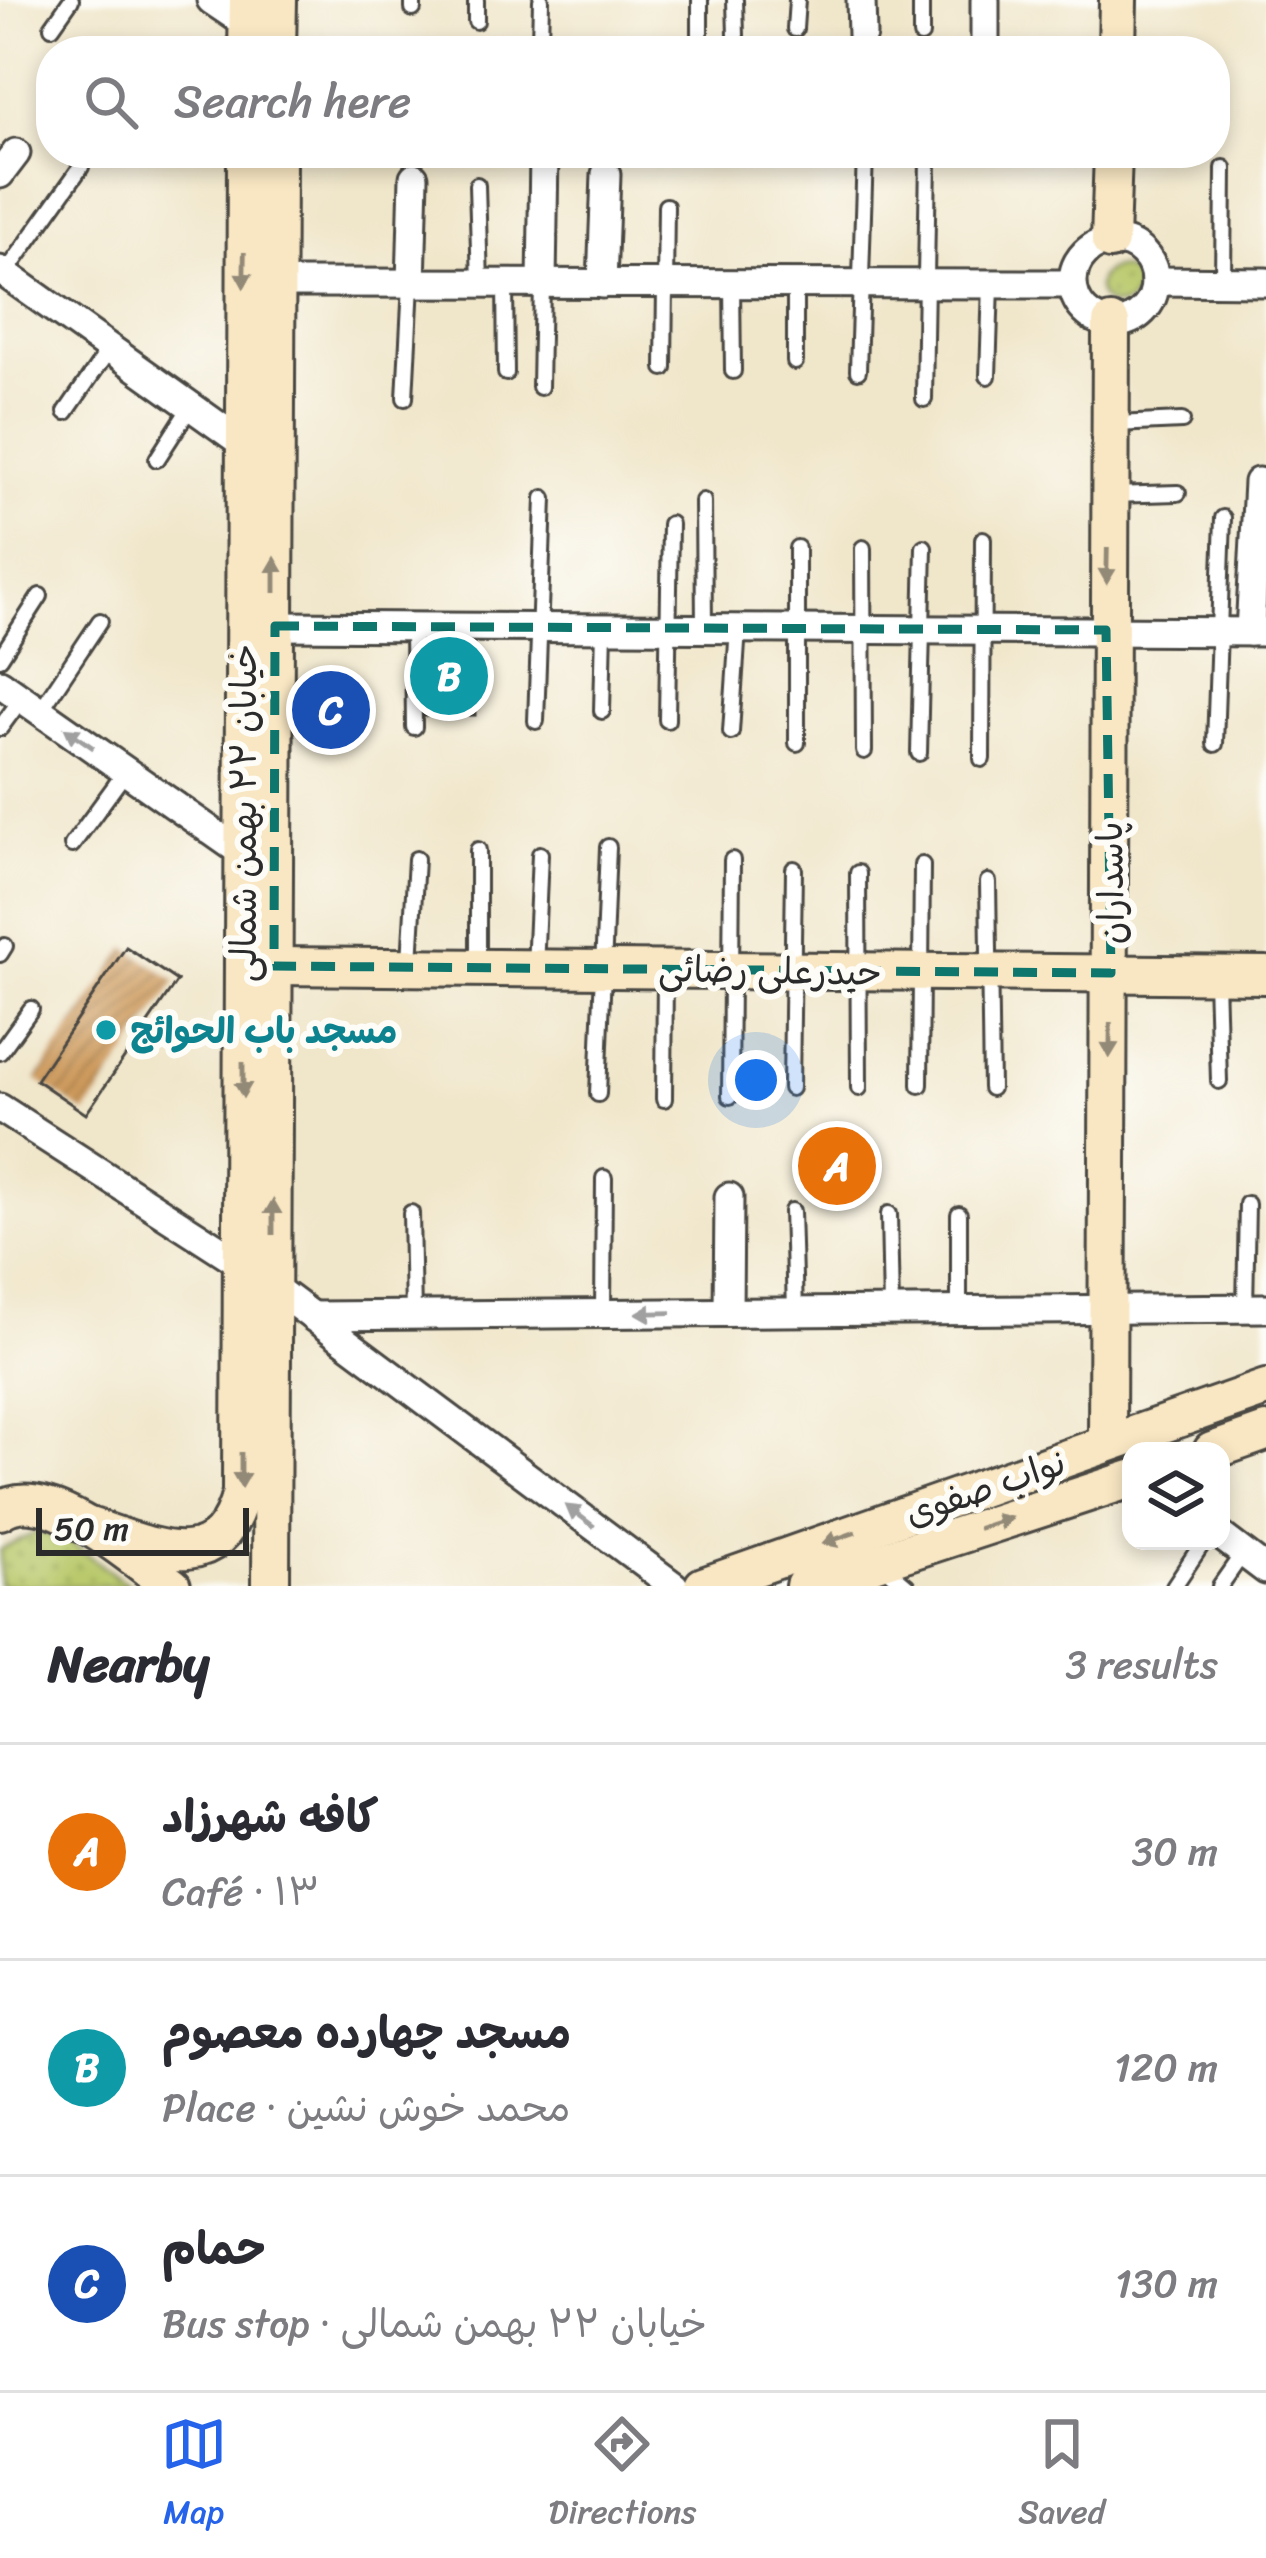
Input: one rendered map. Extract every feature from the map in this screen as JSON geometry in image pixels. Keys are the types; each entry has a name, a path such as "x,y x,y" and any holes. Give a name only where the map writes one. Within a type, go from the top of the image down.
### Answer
{"street":[{"path":"211,0 248,25"},
{"path":"278,0 278,36"},
{"path":"861,0 862,34"},
{"path":"985,0 985,36"},
{"path":"1117,36 1118,0"},
{"name":"خیابان ۲۲ بهمن شمالی","path":"83,1524 180,1551 210,1545 232,1528 241,1492 241,442 246,168"},
{"name":"خیابان ۲۲ بهمن شمالی","path":"271,1586 277,168"},
{"path":"542,284 544,168"},
{"path":"1110,241 1112,168"},
{"path":"602,284 606,173"},
{"path":"411,284 414,177"},
{"path":"1110,241 1136,247 1146,256 1156,281 1154,294 1138,316 1112,323 1089,316 1072,284 1086,250 1110,241"},
{"path":"3,272 241,442"},
{"path":"1156,281 1266,282"},
{"path":"277,283 1072,284"},
{"name":"پاسداران","path":"1107,1443 1111,973 1106,631 1112,323"},
{"path":"275,626 1258,632 1258,482"},
{"path":"21,697 244,854"},
{"name":"حیدرعلی رضائی","path":"274,967 1266,975"},
{"path":"0,1108 242,1264"},
{"path":"728,1312 729,1197"},
{"path":"273,1287 674,1586"},
{"path":"312,1316 1256,1308"},
{"name":"نواب صفوی","path":"704,1586 1266,1388"},
{"path":"1230,1445 1266,1432"},
{"name":"نواب صفوی","path":"804,1586 1122,1482"},
{"path":"2,1507 43,1503 83,1524 172,1586"}],"lane":[{"path":"52,27 71,0"},
{"path":"476,0 476,21"},
{"path":"540,36 542,0"},
{"path":"700,0 700,36"},
{"path":"735,0 736,36"},
{"path":"795,29 796,0"},
{"path":"921,0 921,35"},
{"path":"3,272 79,168"},
{"path":"858,371 864,168"},
{"path":"924,399 928,168"},
{"path":"1222,281 1224,168"},
{"path":"477,185 506,373"},
{"path":"664,368 666,206"},
{"path":"405,398 411,284"},
{"path":"540,387 542,284"},
{"path":"733,284 733,370"},
{"path":"795,284 795,362"},
{"path":"988,376 991,284"},
{"path":"66,412 110,348"},
{"path":"157,459 191,406"},
{"path":"1110,424 1182,421"},
{"path":"1108,495 1178,493"},
{"path":"536,721 544,498"},
{"path":"703,501 704,628"},
{"path":"1215,745 1222,518"},
{"path":"667,720 670,524"},
{"path":"982,759 983,539"},
{"path":"919,753 924,547"},
{"path":"797,548 797,743"},
{"path":"863,548 865,751"},
{"path":"0,658 40,596"},
{"path":"0,728 21,697 100,621"},
{"path":"413,626 414,727"},
{"path":"602,711 604,628"},
{"path":"730,732 738,628"},
{"path":"72,845 125,771"},
{"path":"598,1094 608,847"},
{"path":"478,850 478,968"},
{"path":"535,968 540,854"},
{"path":"410,968 416,859"},
{"path":"730,1096 732,860"},
{"path":"920,1085 922,865"},
{"path":"791,1088 794,869"},
{"path":"858,873 859,1088"},
{"path":"988,882 991,1088"},
{"path":"664,1099 665,969"},
{"path":"1216,974 1219,1081"},
{"path":"0,1052 31,1009"},
{"path":"603,1313 604,1178"},
{"path":"1247,1204 1256,1308"},
{"path":"792,1211 794,1311"},
{"path":"411,1213 412,1315"},
{"path":"889,1214 891,1310"},
{"path":"958,1214 959,1310"},
{"path":"1174,1586 1198,1550"},
{"path":"1220,1586 1243,1553"},
{"path":"878,1562 907,1586"}],"highlighted area":[{"path":"275,626 1106,630 1111,973 274,966"}],"green space":[{"path":"1117,268 1131,273 1136,287 1131,301 1117,306 1103,301 1098,287 1103,273"},
{"path":"37,1532 65,1538 130,1586 0,1586 0,1550"}],"building":[{"path":"422,638 474,638 475,715 423,716"},
{"name":"مسجد باب الحوائج","path":"126,947 177,981 86,1114 36,1080"}],"place":[{"name":"مسجد چهارده معصوم","path":"449,676"},
{"name":"حمام","path":"331,710"},
{"name":"مسجد باب الحوائج","path":"106,1030"},
{"name":"کافه شهرزاد","path":"837,1166"}]}
